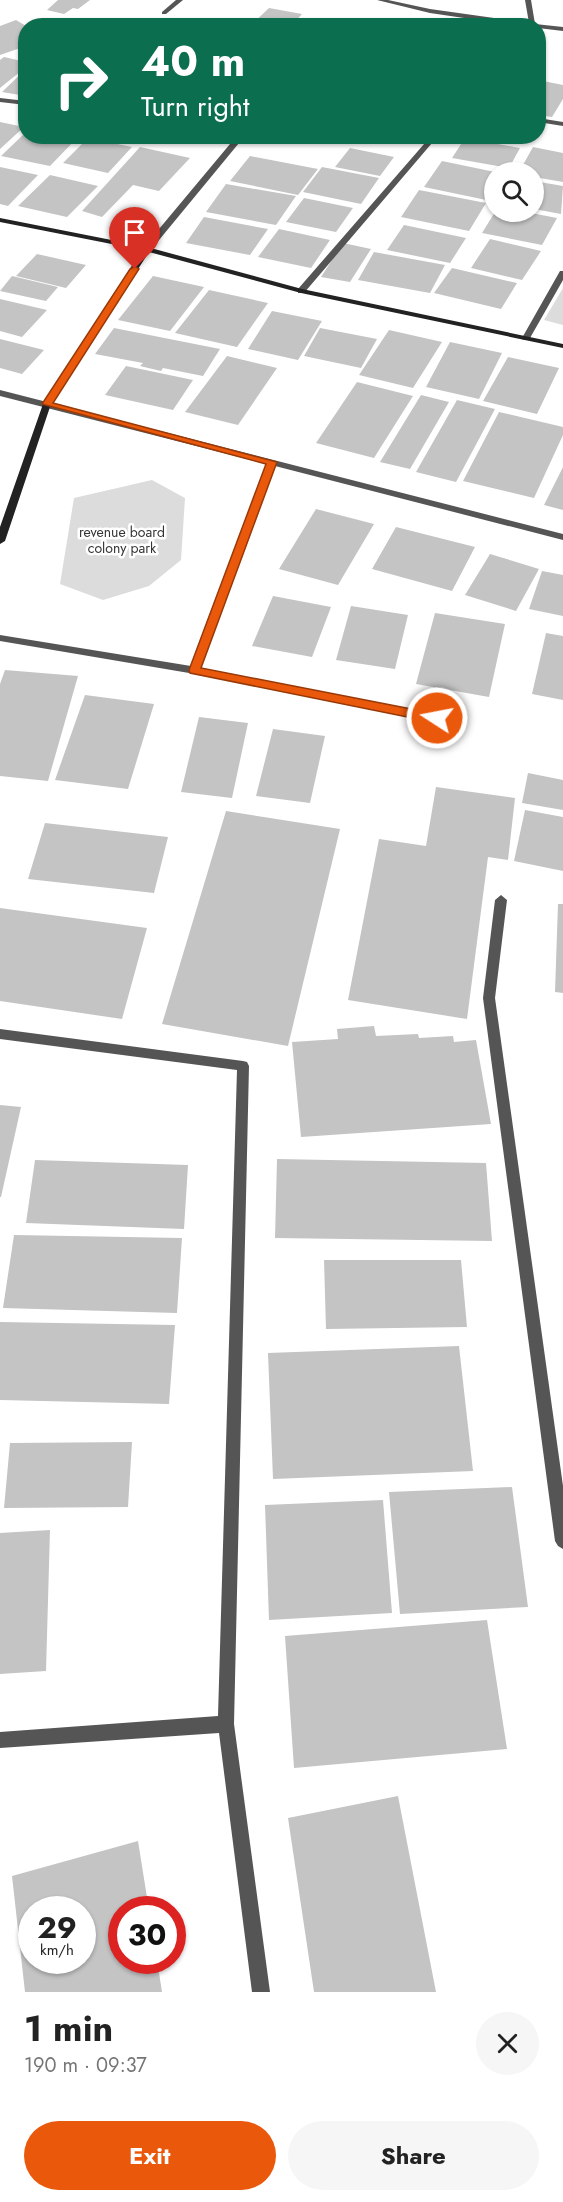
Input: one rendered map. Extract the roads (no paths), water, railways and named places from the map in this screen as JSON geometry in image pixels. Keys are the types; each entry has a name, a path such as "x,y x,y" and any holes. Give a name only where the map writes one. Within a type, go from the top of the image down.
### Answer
{"street":[{"path":"164,13 180,0"},
{"path":"380,0 430,11 479,18"},
{"path":"528,0 533,18"},
{"path":"546,27 563,28"},
{"path":"0,100 18,102"},
{"path":"546,121 563,124"},
{"path":"0,541 47,404 147,249 234,144"},
{"path":"301,291 428,144"},
{"path":"0,220 147,249 301,291 563,346"},
{"path":"526,338 563,273"},
{"path":"0,393 563,537"},
{"path":"195,670 272,462"},
{"path":"0,638 195,670 437,718"},
{"path":"501,900 489,998 563,1541"},
{"path":"0,1034 243,1066 226,1724 261,1992"},
{"path":"0,1740 226,1724"}],"park label":[{"name":"revenue board colony park","path":"122,540"}]}
